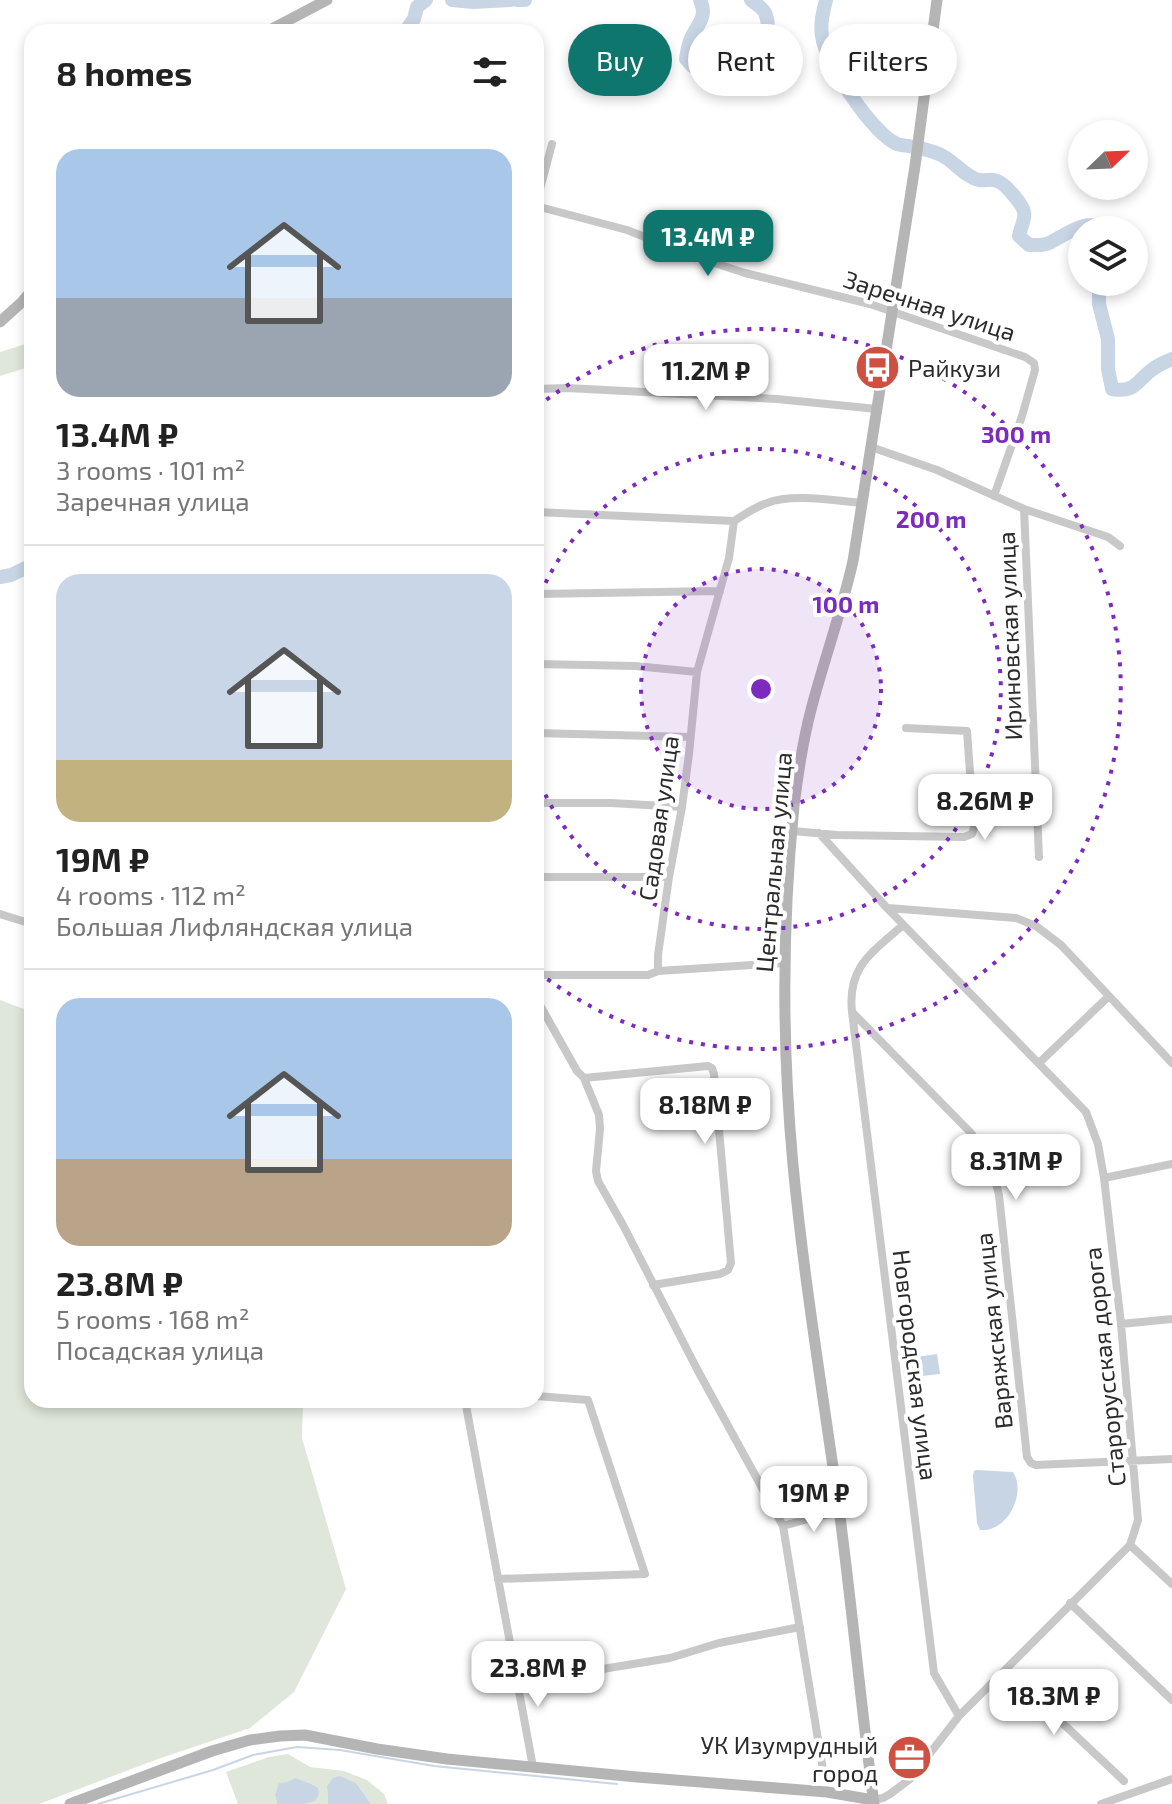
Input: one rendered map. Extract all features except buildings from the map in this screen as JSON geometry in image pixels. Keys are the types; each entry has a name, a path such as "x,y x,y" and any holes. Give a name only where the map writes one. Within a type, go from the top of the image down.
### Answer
{"main road":[{"path":"281,24 327,0"},
{"name":"Центральная улица","path":"873,1802 840,1513 804,1264 793,1164 786,1064 784,963 801,757 811,708 843,605 853,561 915,166 937,0"},
{"path":"0,322 24,300"},
{"path":"70,1804 212,1751 250,1740 280,1736 313,1736 447,1759 873,1802"}],"street":[{"path":"544,174 552,144"},
{"name":"Заречная улица","path":"544,207 627,230 745,273 870,304 1025,357 1034,363 1035,370 994,496"},
{"path":"544,389 777,399 877,409"},
{"path":"871,447 937,470 1024,509 1108,537 1120,546"},
{"path":"544,512 734,521 770,501 790,498 863,503"},
{"name":"Ириновская улица","path":"1024,509 1039,857"},
{"name":"Садовая улица","path":"658,971 669,877 682,807 697,672 729,558 734,521"},
{"path":"544,594 720,591"},
{"path":"544,664 635,666 697,672"},
{"path":"793,831 837,835 964,837 972,834 967,731 906,728"},
{"path":"544,733 690,737"},
{"path":"544,803 682,807"},
{"name":"Старорусская дорога","path":"819,833 903,925 1086,1112 1098,1144 1104,1178 1121,1324 1138,1520 1130,1545"},
{"path":"544,877 669,877"},
{"path":"887,908 1016,918 1036,926 1061,945 1172,1063"},
{"path":"0,914 24,922"},
{"path":"852,1012 852,984 858,969 903,925"},
{"path":"544,975 648,975 658,971 784,963"},
{"path":"1039,1063 1109,996"},
{"path":"544,1012 584,1078 599,1115 598,1181 783,1526 824,1776"},
{"name":"Варяжская улица","path":"852,1012 971,1133 992,1168 999,1195 1027,1457 1031,1463 1172,1459"},
{"name":"Новгородская улица","path":"852,1012 934,1673 959,1716"},
{"path":"584,1078 712,1068 731,1263 728,1270 720,1274 653,1285"},
{"path":"1104,1178 1172,1164"},
{"path":"1121,1324 1172,1319"},
{"path":"498,1579 645,1574 588,1400 544,1397"},
{"path":"466,1408 533,1767"},
{"path":"783,1526 840,1513"},
{"path":"873,1802 910,1779 959,1716 1130,1545 1172,1584"},
{"path":"1070,1603 1172,1700"},
{"path":"517,1683 670,1658 719,1643 800,1627"},
{"path":"1006,1670 1124,1781"},
{"path":"1101,1804 1172,1779"}],"shaded area":[{"path":"24,344 24,368 0,376 0,352"},
{"path":"0,1000 24,1009 24,1408 303,1408 302,1438 346,1589 294,1692 250,1728 39,1804 0,1804"},
{"path":"288,1754 310,1767 344,1771 367,1780 384,1794 388,1804 371,1804 357,1784 327,1786 328,1804 305,1804 316,1800 275,1795 277,1804 238,1804 226,1772 269,1757"}],"water":[{"path":"937,1354 940,1374 904,1378 902,1359"},
{"path":"976,1470 1013,1472 1017,1481 1018,1490 1012,1510 1006,1519 990,1529 980,1530 977,1523 973,1476"},
{"path":"340,1776 357,1784 371,1804 328,1804 327,1786 333,1778"},
{"path":"295,1778 318,1788 315,1801 277,1804 275,1795 279,1783"}],"waterway":[{"path":"411,24 417,7 426,0"},
{"path":"452,0 510,0"},
{"path":"517,0 525,0"},
{"path":"700,0 703,15 690,41 686,59 695,68 708,71 740,66 752,61 760,51 766,39 767,19 763,9 751,0"},
{"path":"826,0 821,32 825,48 840,79 875,126 898,144 939,154 974,178 1000,183 1023,209 1019,236 1029,245 1047,244 1068,233"},
{"path":"1099,296 1108,339 1112,389 1131,388 1155,367 1172,359"},
{"path":"0,577 24,569"},
{"path":"98,1804 253,1755 297,1747 340,1750 434,1766 617,1784"}],"place":[{"name":"Райкузи","path":"877,367"},
{"name":"УК Изумрудный город","path":"909,1758"}]}
